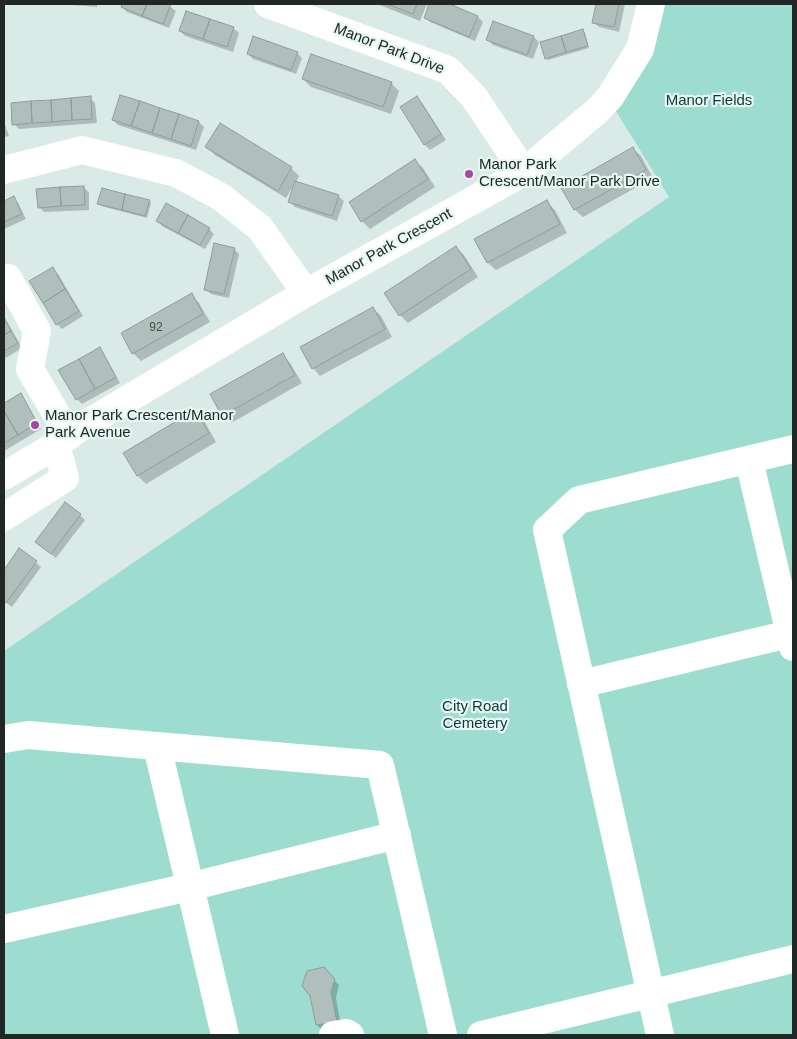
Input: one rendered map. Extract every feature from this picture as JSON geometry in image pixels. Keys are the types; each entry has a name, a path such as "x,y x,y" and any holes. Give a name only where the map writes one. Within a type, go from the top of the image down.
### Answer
{"street":[{"name":"Manor Park Drive","path":"268,4 448,70 474,96 524,172"},
{"name":"Manor Park Crescent","path":"4,476 62,441 81,427 306,293 524,172 597,111 610,97 640,49 651,4"},
{"path":"4,170 82,150 176,173 221,197 260,228 306,293"},
{"path":"4,517 66,478 62,441 30,369 37,331 8,278"},
{"path":"660,1035 548,530 579,500 793,449"},
{"path":"582,684 792,638 749,460"},
{"path":"4,739 28,735 380,765 443,1035"},
{"path":"157,746 188,887 224,1035"},
{"path":"4,929 188,887 397,835"},
{"path":"480,1035 793,959"},
{"path":"333,1035 346,1033 350,1035"}],"green space":[{"name":"City Road Cemetery","path":"662,4 793,4 793,1035 4,1035 4,651 669,197 614,108"}],"building":[{"path":"122,4 147,4 142,16 121,7"},
{"path":"147,4 171,4 163,24 142,16"},
{"path":"387,4 417,4 413,14"},
{"path":"429,4 450,4 478,16 469,37 424,18"},
{"path":"596,4 619,4 614,27 592,23"},
{"path":"186,11 210,19 203,39 179,31"},
{"path":"210,19 234,27 227,47 203,39"},
{"path":"493,21 534,36 527,55 486,40"},
{"path":"583,29 588,46 566,52 561,36"},
{"path":"253,36 298,52 291,70 247,54"},
{"path":"561,36 566,52 545,59 540,42"},
{"path":"311,54 392,82 383,107 302,79"},
{"path":"120,95 140,101 131,126 112,120"},
{"path":"91,96 92,119 72,120 71,98"},
{"path":"417,96 441,134 424,145 400,107"},
{"path":"71,98 72,120 52,122 51,100"},
{"path":"51,100 52,122 32,123 31,101"},
{"path":"31,101 32,123 12,125 11,103"},
{"path":"140,101 160,108 152,133 131,126"},
{"path":"160,108 179,114 171,139 152,133"},
{"path":"179,114 199,121 191,146 171,139"},
{"path":"220,123 292,167 278,191 205,147"},
{"path":"633,147 646,170 574,210 561,188"},
{"path":"415,159 428,179 361,222 349,202"},
{"path":"295,181 339,195 332,216 288,202"},
{"path":"84,186 85,205 61,206 60,187"},
{"path":"60,187 61,206 38,208 36,189"},
{"path":"102,188 125,194 122,210 97,204"},
{"path":"125,194 150,200 145,216 122,210"},
{"path":"14,196 22,214 4,222 4,201"},
{"path":"547,200 560,224 487,263 474,239"},
{"path":"166,203 188,215 178,233 156,221"},
{"path":"188,215 210,228 200,245 178,233"},
{"path":"214,243 235,248 224,294 204,290"},
{"path":"456,246 471,269 399,316 384,293"},
{"path":"53,267 65,289 43,303 29,281"},
{"path":"65,289 79,311 56,325 43,303"},
{"path":"192,293 203,314 132,354 121,333"},
{"path":"373,307 385,329 312,369 300,347"},
{"path":"4,318 11,331 4,335"},
{"path":"11,331 18,343 4,351 4,335"},
{"path":"100,347 116,377 95,389 79,359"},
{"path":"283,353 295,375 222,416 210,394"},
{"path":"79,359 95,389 76,400 58,370"},
{"path":"21,393 37,423 18,435 4,411 4,403"},
{"path":"195,410 209,433 137,476 123,453"},
{"path":"4,411 18,435 4,443"},
{"path":"65,502 81,514 51,554 35,542"},
{"path":"19,548 37,561 6,603 4,601 4,570"},
{"path":"324,967 335,979 331,992 337,1022 316,1025 310,996 302,986 307,971"}],"place":[{"name":"Manor Park Crescent/Manor Park Drive","path":"469,174"},
{"name":"Manor Park Crescent/Manor Park Avenue","path":"35,425"}],"park label":[{"name":"Manor Fields","path":"709,101"}]}
